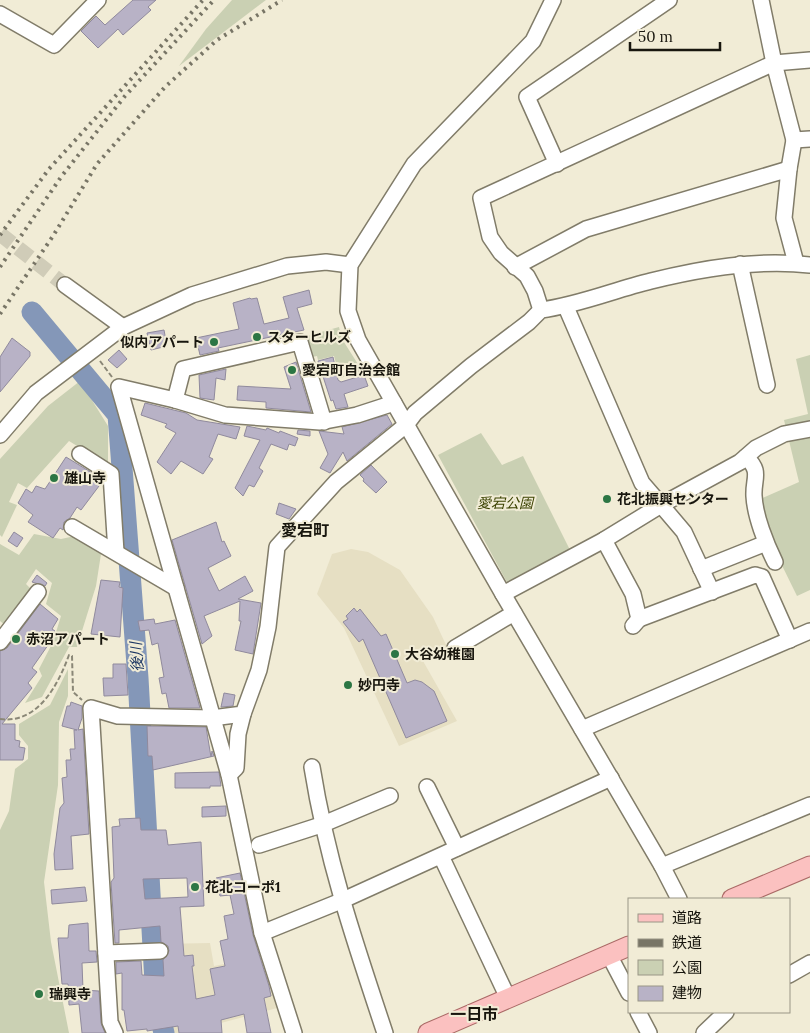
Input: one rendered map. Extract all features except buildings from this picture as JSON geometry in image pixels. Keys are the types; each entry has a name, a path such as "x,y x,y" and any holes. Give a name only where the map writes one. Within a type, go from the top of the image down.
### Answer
{"main road":[{"path":"734,898 810,866"},
{"path":"428,1033 628,946"}],"street":[{"path":"0,14 54,46 98,0"},
{"path":"553,0 533,41 414,164 350,265 348,311 358,340 503,594 662,866 678,898"},
{"path":"557,164 527,97 669,0"},
{"path":"229,775 236,768 238,734 259,670 268,627 277,547 336,482 406,425 415,412 494,347 529,322 541,310 566,306 651,281 740,264 803,264 784,218 794,140 774,63 761,0"},
{"path":"541,310 535,291 526,276 515,267 490,236 481,198 774,63 810,60"},
{"path":"794,140 810,139"},
{"path":"515,267 586,229 789,169"},
{"path":"0,435 36,393 124,327 192,295 287,266 326,262 350,265"},
{"path":"740,264 767,385"},
{"path":"65,285 124,327"},
{"path":"566,306 642,482 684,532 712,592"},
{"path":"175,400 183,369 300,342 324,422"},
{"path":"294,1033 262,933 229,775 119,387 175,400 225,415 324,422 357,415 394,403"},
{"path":"503,594 604,540 746,457 756,448 784,434 810,429"},
{"path":"80,454 111,474 119,553"},
{"path":"746,457 753,464 757,476 754,496 766,543 775,562"},
{"path":"72,527 176,588"},
{"path":"604,540 633,594 636,623 755,575 762,577 790,640"},
{"path":"701,569 766,543"},
{"path":"0,642 38,592"},
{"path":"456,648 514,613"},
{"path":"582,729 810,631"},
{"path":"115,1033 110,1022 91,708 118,716 212,718 243,714"},
{"path":"312,767 321,825 342,901 385,1033"},
{"path":"262,933 342,901 611,778"},
{"path":"428,787 457,848"},
{"path":"259,845 321,825 390,796"},
{"path":"662,866 810,804"},
{"path":"441,856 508,998"},
{"path":"106,953 153,951"},
{"path":"609,955 628,991"},
{"path":"790,974 810,963"},
{"path":"639,1013 649,1033"},
{"path":"704,1033 725,1013"}],"path":[{"path":"89,353 119,387"},
{"path":"0,719 10,720 21,717 47,700 62,674 69,655 72,656 73,692 91,708"}],"shaded area":[{"name":"大谷幼稚園","path":"351,549 368,552 400,570 433,617 447,647 423,661 457,721 399,746 344,628 317,594 332,554"},
{"path":"210,943 214,966 239,961 245,978 268,976 277,1008 221,1023 222,1030 206,1033 172,1033 164,1018 160,944"}],"green space":[{"path":"232,0 266,0 179,66 206,29"},
{"path":"339,327 342,339 363,372 340,378 334,356 318,360 317,356 312,357 307,336"},
{"path":"810,355 810,590 797,596 768,537 758,500 799,482 784,420 808,414 796,359"},
{"path":"80,381 108,426 108,465 69,441 27,488 18,483 9,502 17,505 2,537 0,535 0,459 48,406"},
{"name":"愛宕公園","path":"481,433 502,465 523,456 572,554 509,586 438,455"},
{"path":"34,534 61,539 75,536 101,554 96,586 77,647 69,647 42,697 25,703 42,676 39,669 53,642 61,616 46,604 52,583 36,569 26,584 31,589 5,625 0,621 0,544 19,555"},
{"path":"68,669 68,696 59,722 58,785 44,882 51,942 69,1033 0,1033 0,830 9,811 15,769 28,759 28,746 19,735 19,724 50,705"}],"waterway":[{"name":"後川","path":"32,312 118,415 138,678 156,1001 164,1033"}],"tunnel":[{"path":"0,234 65,285"}],"railway":[{"path":"0,235 49,169 203,0"},
{"path":"0,267 61,177 125,96 214,0"},
{"path":"0,314 53,236 97,164 165,87 217,40 282,0"}],"place":[{"name":"スターヒルズ","path":"257,337"},
{"name":"似内アパート","path":"214,342"},
{"name":"愛宕町自治会館","path":"292,370"},
{"name":"雄山寺","path":"54,478"},
{"name":"花北振興センター","path":"607,499"},
{"name":"赤沼アパート","path":"16,639"},
{"name":"大谷幼稚園","path":"395,654"},
{"name":"妙円寺","path":"348,685"},
{"name":"花北コーポ1","path":"195,887"},
{"name":"瑞興寺","path":"39,994"}],"district":[{"name":"愛宕町","path":"305,530"},
{"name":"一日市","path":"474,1014"}]}
